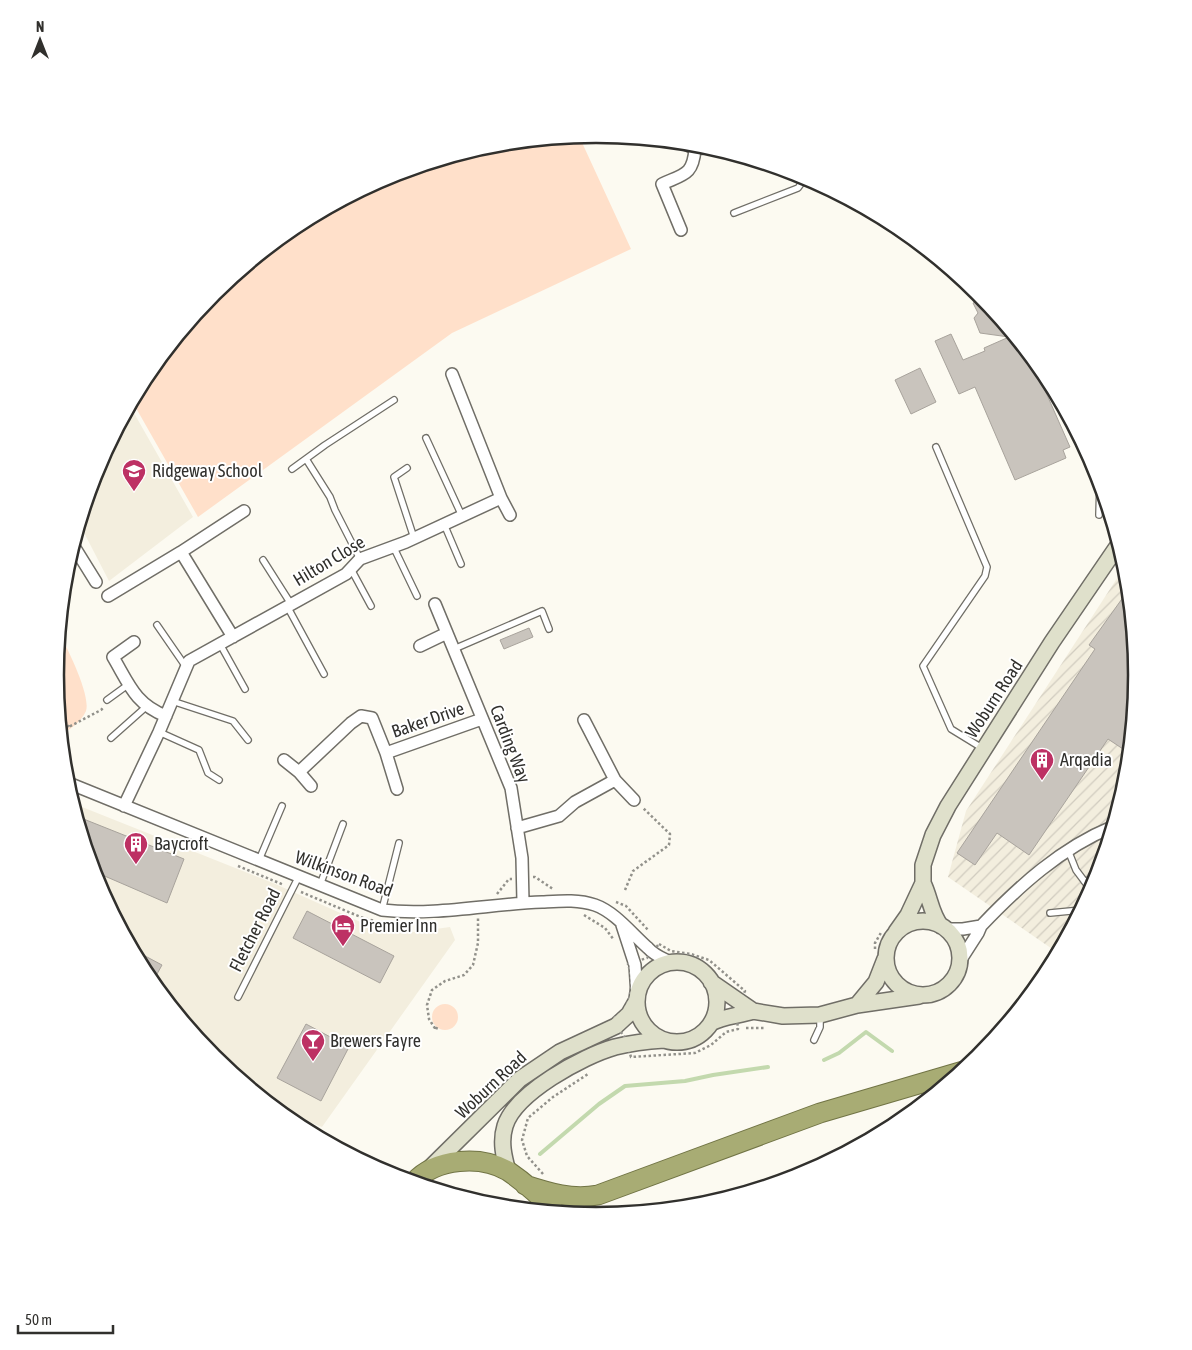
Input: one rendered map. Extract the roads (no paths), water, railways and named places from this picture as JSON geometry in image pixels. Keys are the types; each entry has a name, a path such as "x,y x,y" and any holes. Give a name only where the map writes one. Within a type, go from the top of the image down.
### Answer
{"highway":[{"path":"525,1185 578,1198 598,1195 820,1113 947,1075"},
{"path":"420,1177 439,1166 463,1162 487,1163 508,1172 547,1205"}],"main road":[{"name":"Woburn Road","path":"943,927 932,911 923,883 923,865 933,835 948,806 1052,642 1114,552"},
{"name":"Woburn Road","path":"896,932 908,915 923,883"},
{"path":"712,982 717,1002 715,1013 711,1023 702,1033 678,1042 664,1040 653,1034 644,1025 638,1013 637,998 641,983 649,973 659,966 670,962 682,962 694,966 704,973 738,1008 783,1016 820,1015 857,1005 931,994 942,990 957,973 960,961 957,943 943,927 930,921 917,921 906,925 896,932 886,949 885,959 876,982 857,1005"},
{"path":"885,959 887,970 892,980 904,990 920,995"},
{"name":"Woburn Road","path":"419,1177 458,1142 520,1079 560,1052 616,1026 629,1014 637,998"},
{"path":"711,1023 727,1016 738,1008"},
{"name":"Woburn Road","path":"508,1172 502,1136 504,1126 512,1112 525,1099 566,1068 602,1052 627,1054 664,1040"}],"street":[{"path":"681,230 662,184 683,175 691,169 695,152"},
{"path":"452,374 501,498 510,515"},
{"name":"Hilton Close","path":"124,806 159,732 188,661 346,574 360,558 414,538 501,498"},
{"path":"108,596 244,511"},
{"path":"181,552 233,637"},
{"path":"78,555 96,582"},
{"name":"Carding Way","path":"435,604 511,788 522,858 523,902"},
{"path":"420,646 447,633"},
{"path":"134,642 113,658 139,700 153,711 166,716"},
{"name":"Baker Drive","path":"299,772 351,723 361,716 372,718 386,753 397,789"},
{"name":"Baker Drive","path":"386,753 482,719"},
{"path":"584,720 615,780 634,800"},
{"path":"284,760 299,772 311,786"},
{"path":"517,828 559,816 575,802 615,780"},
{"name":"Wilkinson Road","path":"76,786 382,910 398,912 435,910 523,902 571,901 596,905 621,921 652,952 670,962"},
{"path":"960,961 981,926 1027,881 1068,850 1105,830"},
{"path":"621,921 634,962 637,979 637,998"},
{"path":"943,927 963,929 981,926"}],"lane":[{"path":"734,214 798,188 802,184"},
{"path":"292,469 394,400"},
{"path":"426,438 462,516"},
{"path":"936,446 986,568 986,576 923,666 951,729 984,750"},
{"path":"306,459 330,497 360,558"},
{"path":"407,468 394,477 414,538"},
{"path":"1099,502 1099,515"},
{"path":"444,524 462,564"},
{"path":"393,546 417,596"},
{"path":"263,560 289,605 324,674"},
{"path":"351,568 372,606"},
{"path":"454,649 542,611 549,629"},
{"path":"157,625 186,667"},
{"path":"220,644 245,689"},
{"path":"107,700 129,684"},
{"path":"172,701 233,721 248,740"},
{"path":"111,738 147,706"},
{"path":"159,732 200,750 208,773 219,780"},
{"path":"259,860 282,806"},
{"path":"320,885 343,824"},
{"path":"382,910 399,843"},
{"path":"1068,850 1076,870 1086,883"},
{"name":"Fletcher Road","path":"238,997 298,876"},
{"path":"1050,913 1073,911"},
{"path":"814,1040 820,1027 820,1015"}],"waterway":[{"path":"824,1060 839,1053 866,1032 892,1051"},
{"path":"540,1154 599,1104 625,1086 685,1081 768,1067"}],"place":[{"name":"Ridgeway School","path":"134,492"},
{"name":"Arqadia","path":"1042,781"},
{"name":"Baycroft","path":"136,865"},
{"name":"Premier Inn","path":"343,947"},
{"name":"Brewers Fayre","path":"313,1062"}]}
